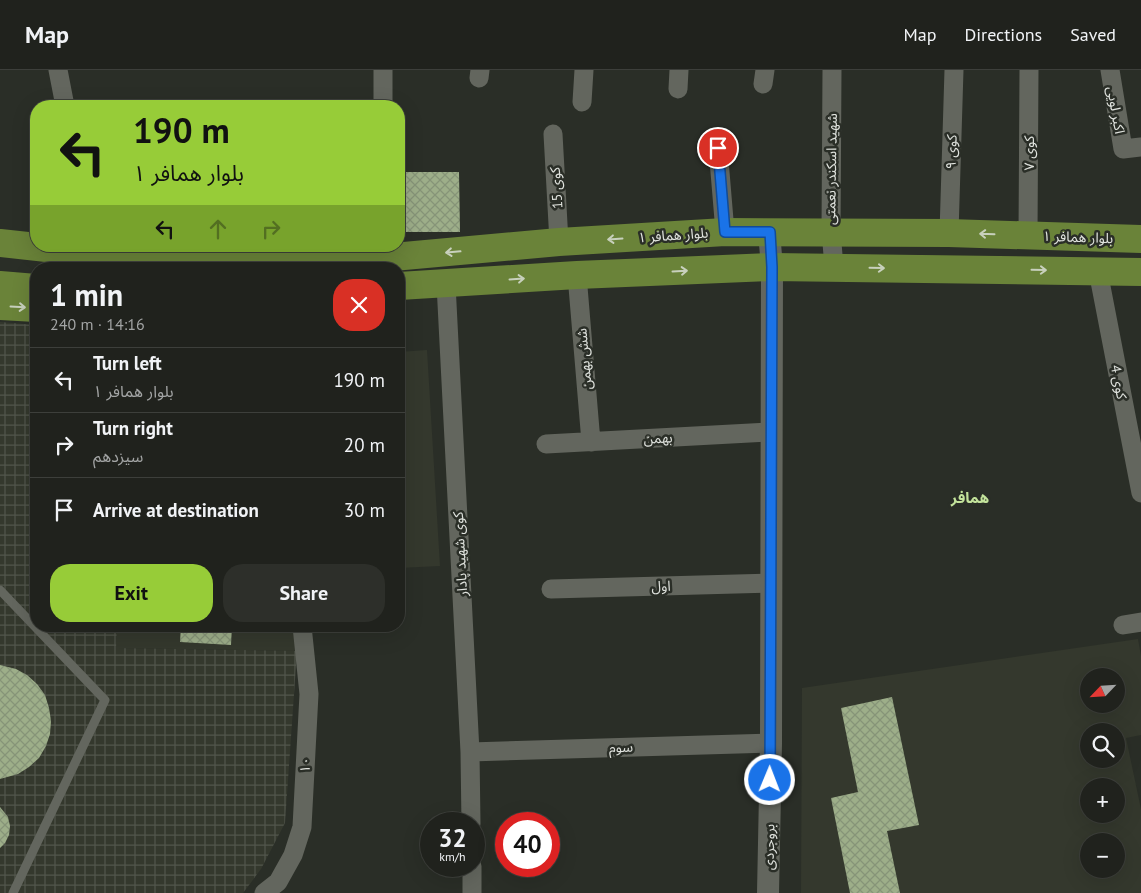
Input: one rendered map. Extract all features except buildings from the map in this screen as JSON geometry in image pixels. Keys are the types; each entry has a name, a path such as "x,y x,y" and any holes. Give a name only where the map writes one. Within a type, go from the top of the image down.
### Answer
{"main road":[{"name":"بلوار همافر ۱","path":"405,251 725,232 949,233 1141,239"},
{"path":"0,243 30,246"},
{"path":"82,252 100,254 224,252"},
{"path":"289,252 314,260"},
{"name":"بلوار همافر ۱","path":"290,262 382,252"},
{"path":"405,286 577,275 772,267 1141,272"},
{"path":"0,270 30,272"},
{"path":"0,284 30,287"},
{"path":"0,306 30,308"}],"street":[{"path":"58,70 64,100"},
{"path":"383,70 383,100"},
{"path":"582,102 584,70"},
{"path":"678,89 679,70"},
{"name":"شهید اسکندر نعمتی","path":"832,70 831,232 834,267"},
{"name":"کوی ۹","path":"949,233 954,70"},
{"name":"کوی ۷","path":"1028,235 1029,70"},
{"name":"اکبر لویی","path":"1110,70 1132,148"},
{"name":"کوی 15","path":"553,134 560,242"},
{"path":"718,148 725,232"},
{"name":"بروجردی","path":"768,893 771,743 770,432 772,267 770,232"},
{"name":"کوی 4","path":"1098,271 1141,493"},
{"name":"شش بهمن","path":"577,275 591,442"},
{"name":"کوی شهید پادار","path":"446,284 470,752 471,812"},
{"name":"بهمن","path":"546,444 770,432"},
{"name":"اول","path":"551,589 771,583"},
{"name":"۱۰","path":"264,893 278,882 293,854 302,827 309,694 303,632"},
{"name":"سوم","path":"470,752 771,743"},
{"path":"472,877 472,893"}],"lane":[{"path":"0,590 30,621"},
{"path":"13,893 105,700 40,632"}],"shaded area":[{"path":"0,322 30,324 30,632 117,632 116,648 297,651 285,823 261,869 243,893 0,893"},
{"path":"427,350 440,566 405,568 405,352"},
{"path":"116,632 296,632 297,651 115,648"},
{"path":"1138,639 1141,656 1141,735 1126,738 1141,809 1141,893 801,893 802,688"}],"district":[{"name":"همافر","path":"970,497"}],"route":[{"path":"718,148 725,232 770,232 772,267 770,780"}]}
